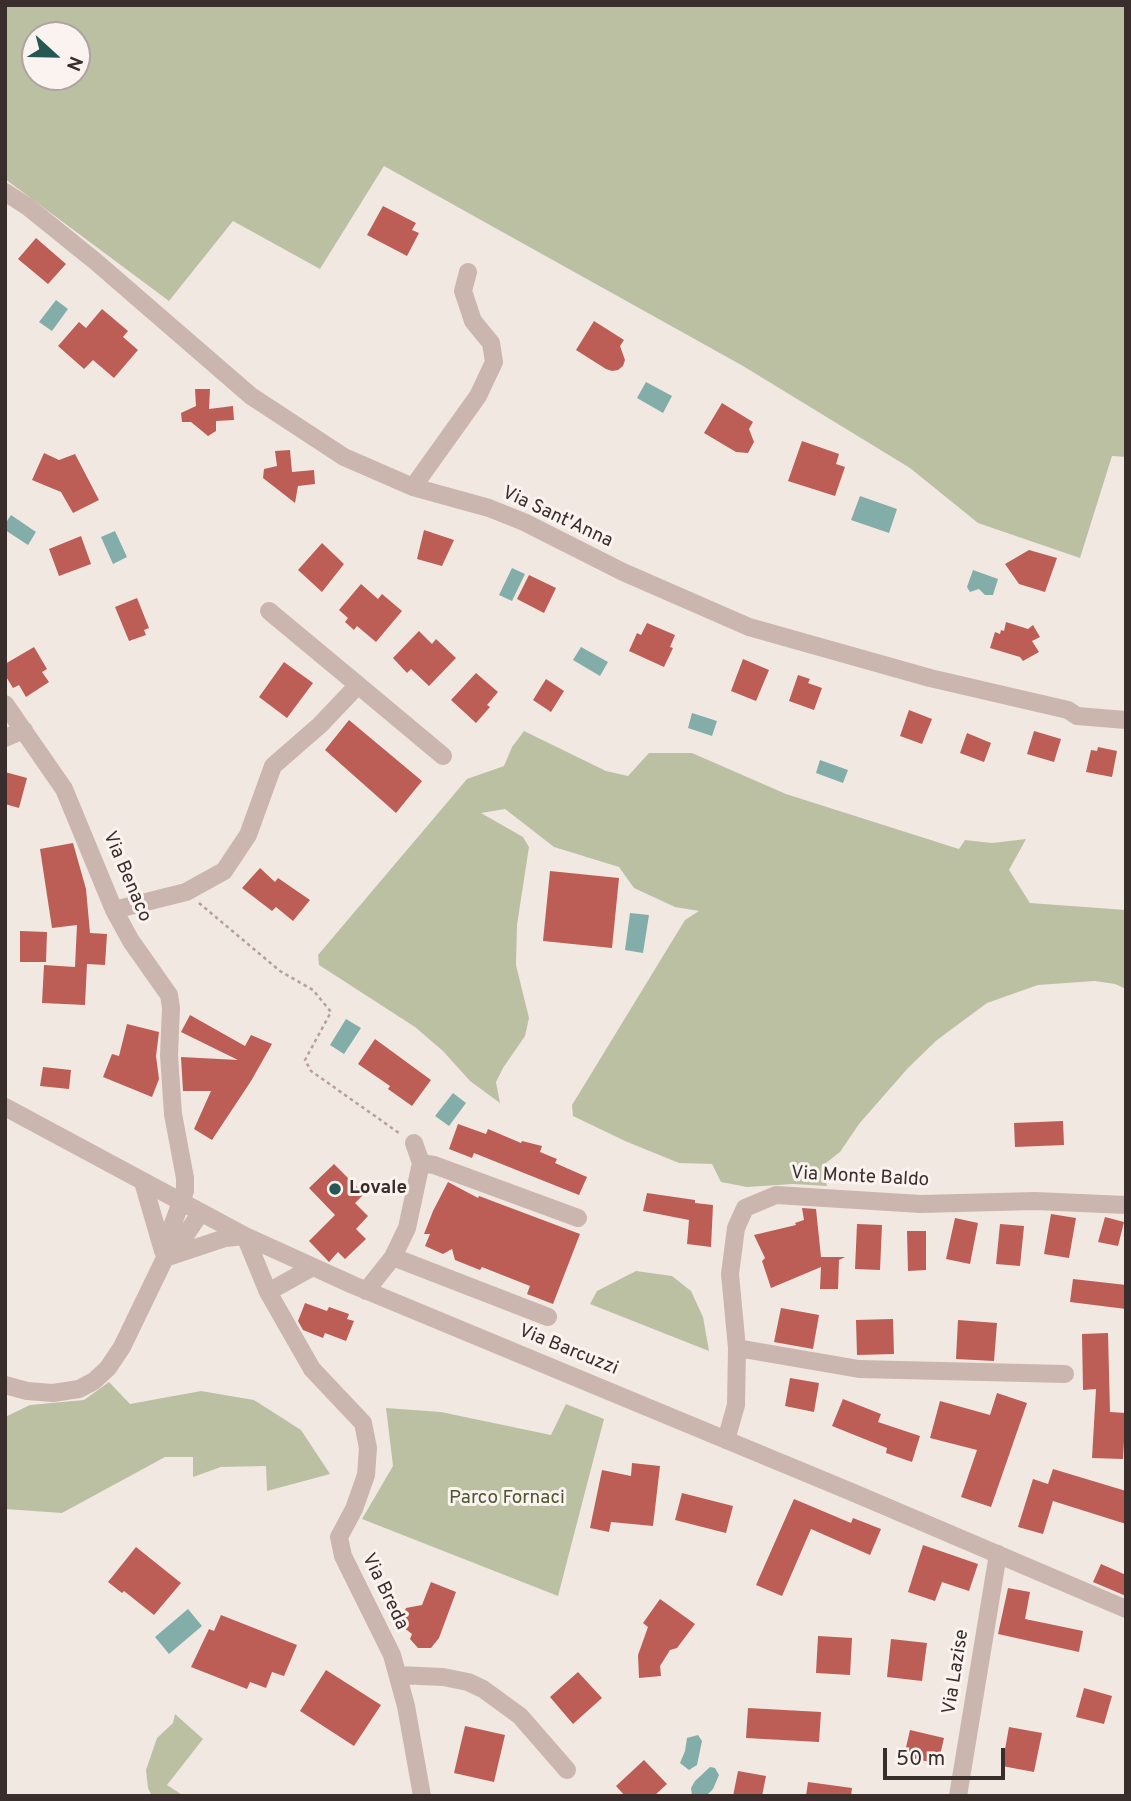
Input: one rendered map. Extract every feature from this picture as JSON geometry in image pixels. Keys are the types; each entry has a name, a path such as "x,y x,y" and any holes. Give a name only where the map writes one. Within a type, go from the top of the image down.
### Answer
{"street":[{"name":"Via Sant'Anna","path":"5,192 95,261 251,396 344,457 413,487 489,508 524,522 623,572 749,627 930,678 1068,710 1077,716 1126,720"},
{"path":"413,487 478,396 494,362 491,343 473,321 463,291 468,272"},
{"path":"269,611 443,756"},
{"path":"114,910 186,892 224,872 248,835 273,766 320,725 358,685"},
{"name":"Via Benaco","path":"5,704 64,789 85,834 114,910 131,941 169,995 173,1114 185,1191 167,1240 165,1258"},
{"path":"5,738 24,730"},
{"name":"Via Barcuzzi","path":"5,1107 245,1236 366,1291 1126,1609"},
{"path":"366,1291 393,1257 407,1228 421,1163 414,1143"},
{"path":"421,1163 578,1218"},
{"path":"143,1182 165,1258"},
{"name":"Via Monte Baldo","path":"726,1440 736,1405 737,1348 730,1274 736,1228 745,1208 776,1195 921,1204 1035,1201 1126,1205"},
{"path":"5,1385 27,1391 53,1393 79,1389 94,1381 108,1368 122,1347 165,1258 179,1245 201,1212"},
{"path":"165,1258 225,1238 245,1236"},
{"name":"Via Breda","path":"245,1236 268,1292 312,1368 363,1423 368,1448 366,1475 354,1509 338,1536 343,1556 392,1655 406,1706 422,1796"},
{"path":"393,1257 548,1317"},
{"path":"268,1292 313,1267"},
{"path":"737,1348 859,1369 1065,1374"},
{"name":"Via Lazise","path":"958,1796 998,1555"},
{"path":"397,1675 443,1677 468,1682 483,1689 520,1716 567,1770"}],"path":[{"path":"186,892 280,971 313,990 331,1012 305,1060 311,1072 414,1143"}],"green space":[{"path":"5,5 1126,5 1126,457 1112,456 1080,558 978,523 910,468 743,366 384,166 320,269 233,221 169,301 5,179"},
{"path":"524,731 606,771 628,776 649,753 692,753 786,794 959,849 965,840 992,843 1026,839 1009,870 1030,903 1126,910 1126,989 1095,981 1038,985 987,1003 937,1040 908,1068 859,1124 840,1152 822,1166 827,1186 793,1184 747,1187 721,1182 712,1164 679,1163 625,1141 573,1116 572,1105 685,920 699,911 675,907 634,888 619,867 554,847 505,809 481,813 523,837 529,847 517,925 516,965 529,1018 525,1036 496,1082 500,1103 470,1081 443,1051 415,1027 319,965 318,955 467,779 504,766 512,747"},
{"path":"636,1271 672,1276 691,1291 703,1317 709,1351 590,1304 597,1291"},
{"path":"109,1382 130,1404 201,1391 254,1400 301,1430 330,1474 267,1491 266,1466 221,1467 193,1477 193,1457 165,1457 62,1513 5,1509 5,1417 30,1405 84,1400"},
{"name":"Parco Fornaci","path":"566,1404 604,1419 558,1596 362,1519 393,1466 386,1408 441,1412 551,1435"},
{"path":"175,1714 203,1739 167,1785 184,1796 152,1796 146,1770 157,1738 173,1723"}],"water":[{"path":"56,300 68,309 52,331 39,322"},
{"path":"646,382 672,396 663,413 637,398"},
{"path":"860,496 897,509 889,533 851,520"},
{"path":"11,515 36,532 28,545 5,530 5,524"},
{"path":"115,531 127,557 113,564 101,537"},
{"path":"512,568 525,574 512,601 499,595"},
{"path":"973,570 998,579 993,595 985,595 979,589 970,592 967,587"},
{"path":"581,647 608,662 600,676 573,660"},
{"path":"692,713 717,721 712,736 688,728"},
{"path":"820,760 848,770 843,783 816,773"},
{"path":"630,913 649,915 643,953 625,950"},
{"path":"346,1019 361,1028 344,1054 330,1045"},
{"path":"453,1093 466,1103 449,1126 435,1116"},
{"path":"188,1609 202,1626 169,1654 155,1637"},
{"path":"698,1735 702,1741 697,1765 689,1770 680,1763 687,1738"},
{"path":"710,1767 715,1768 719,1775 713,1789 706,1796 692,1795 691,1788 695,1781"}],"building":[{"path":"383,206 416,223 412,230 419,233 407,256 367,235"},
{"path":"36,238 66,264 48,284 18,259"},
{"path":"102,309 128,331 123,337 138,350 114,378 93,360 84,369 58,346 79,322 86,328"},
{"path":"594,321 624,340 620,346 625,360 618,370 606,369 576,350"},
{"path":"195,389 210,389 209,409 233,406 234,420 216,421 216,431 208,436 191,422 182,422 181,413 196,406"},
{"path":"722,403 753,422 749,429 754,442 748,453 736,452 704,433"},
{"path":"802,441 839,454 836,464 845,467 835,496 788,481"},
{"path":"290,450 292,472 314,470 315,484 298,486 295,503 263,478 264,469 277,466 275,451"},
{"path":"44,453 59,460 75,454 99,500 73,513 61,492 32,480"},
{"path":"424,530 454,540 442,566 417,559"},
{"path":"81,536 91,564 59,576 49,549"},
{"path":"322,543 344,564 322,592 298,570"},
{"path":"1029,550 1057,558 1045,592 1019,584 1005,564"},
{"path":"529,575 556,588 544,613 517,599"},
{"path":"361,584 378,599 382,594 402,611 376,642 357,626 354,630 345,622 348,618 339,610"},
{"path":"137,598 149,628 144,630 146,635 129,641 115,607"},
{"path":"1006,622 1028,629 1033,625 1040,637 1032,641 1039,652 1023,661 1020,657 990,648 995,632 1000,634 1001,630 1004,631"},
{"path":"647,623 675,635 670,647 673,648 664,667 629,651 637,633 641,635"},
{"path":"419,631 432,644 436,639 456,658 429,686 411,669 407,673 393,658"},
{"path":"34,647 47,669 42,672 49,682 26,697 19,685 13,688 5,675 5,664"},
{"path":"743,659 769,670 756,701 731,691"},
{"path":"284,662 313,683 287,718 259,697"},
{"path":"476,673 498,692 487,705 490,707 476,723 451,700"},
{"path":"798,675 810,679 808,683 822,688 814,710 789,701"},
{"path":"546,679 564,691 551,712 533,700"},
{"path":"909,710 932,719 922,744 900,736"},
{"path":"349,720 422,781 396,813 325,750"},
{"path":"1034,731 1061,739 1054,762 1027,754"},
{"path":"967,733 991,743 984,762 960,753"},
{"path":"1098,747 1117,751 1112,777 1086,772 1091,750 1097,751"},
{"path":"5,772 27,778 19,808 5,804"},
{"path":"73,843 86,889 90,933 107,934 105,965 87,964 85,1005 42,1003 44,965 75,967 77,925 52,928 40,849"},
{"path":"260,868 275,882 278,878 310,900 293,921 276,907 272,911 242,888"},
{"path":"550,871 619,878 612,948 543,941"},
{"path":"20,931 47,932 46,962 20,962"},
{"path":"190,1015 245,1046 251,1035 272,1044 212,1140 194,1129 211,1091 183,1091 181,1057 238,1060 181,1032"},
{"path":"127,1024 159,1032 156,1056 159,1079 152,1097 103,1077 112,1054 119,1056"},
{"path":"375,1039 431,1080 412,1106 388,1089 390,1086 358,1064"},
{"path":"43,1067 71,1070 69,1089 40,1086"},
{"path":"1063,1121 1064,1145 1015,1147 1014,1123"},
{"path":"458,1124 486,1134 488,1129 521,1143 522,1141 542,1146 540,1152 557,1159 555,1163 587,1177 579,1195 474,1153 472,1158 449,1149"},
{"path":"334,1164 364,1194 355,1203 368,1216 356,1229 366,1239 345,1259 338,1252 329,1262 309,1241 335,1215 309,1188"},
{"path":"448,1182 478,1198 479,1196 580,1234 553,1304 527,1294 530,1286 482,1267 480,1270 455,1260 452,1249 443,1254 425,1246 430,1234 424,1234"},
{"path":"647,1193 713,1205 711,1247 687,1244 689,1220 643,1211"},
{"path":"802,1208 816,1209 821,1257 845,1257 839,1260 838,1289 820,1289 821,1267 771,1288 762,1261 765,1258 754,1235 796,1225 795,1223 804,1220"},
{"path":"1051,1214 1076,1218 1069,1258 1044,1254"},
{"path":"1105,1217 1124,1222 1118,1246 1098,1242"},
{"path":"955,1218 978,1223 970,1264 946,1259"},
{"path":"857,1224 882,1225 880,1270 855,1269"},
{"path":"1000,1224 1024,1226 1020,1266 996,1264"},
{"path":"907,1231 926,1231 926,1270 908,1271"},
{"path":"1073,1279 1126,1285 1126,1309 1070,1302"},
{"path":"305,1303 327,1311 329,1307 349,1314 347,1319 354,1321 346,1341 325,1333 323,1338 303,1330 298,1321"},
{"path":"781,1308 819,1315 813,1349 774,1342"},
{"path":"893,1319 894,1354 857,1355 856,1320"},
{"path":"958,1320 997,1323 994,1361 956,1359"},
{"path":"1108,1333 1110,1412 1126,1413 1123,1459 1092,1458 1096,1389 1083,1390 1082,1334"},
{"path":"790,1378 819,1383 814,1412 785,1406"},
{"path":"997,1393 1027,1403 991,1507 961,1497 977,1450 930,1438 940,1401 990,1415"},
{"path":"843,1399 881,1414 878,1422 920,1436 912,1462 886,1453 887,1448 832,1426"},
{"path":"632,1463 660,1466 653,1526 611,1522 609,1532 590,1528 602,1470 631,1476"},
{"path":"1053,1469 1126,1491 1126,1524 1053,1501 1043,1534 1018,1527 1033,1479 1048,1484"},
{"path":"682,1493 733,1506 726,1533 675,1520"},
{"path":"794,1499 851,1523 853,1518 881,1529 870,1555 811,1529 782,1596 756,1585"},
{"path":"923,1545 978,1564 969,1591 942,1582 935,1601 908,1592"},
{"path":"136,1547 181,1583 154,1615 108,1582"},
{"path":"1101,1564 1126,1575 1126,1596 1093,1582"},
{"path":"431,1582 456,1592 439,1638 431,1648 418,1648 410,1639 412,1634 399,1624 406,1608 422,1605"},
{"path":"1008,1588 1030,1592 1025,1619 1083,1631 1079,1652 998,1634"},
{"path":"660,1599 695,1624 677,1648 670,1650 660,1666 661,1676 639,1678 638,1655 648,1627 643,1623"},
{"path":"221,1615 297,1645 284,1676 272,1672 266,1688 250,1682 247,1689 191,1667 209,1629 214,1631"},
{"path":"818,1636 852,1638 850,1675 816,1673"},
{"path":"891,1639 927,1643 922,1681 887,1677"},
{"path":"326,1670 381,1705 354,1746 300,1711"},
{"path":"578,1672 602,1698 573,1724 550,1697"},
{"path":"1084,1688 1112,1696 1104,1724 1076,1717"},
{"path":"748,1708 821,1712 819,1742 746,1738"},
{"path":"465,1726 505,1735 494,1782 454,1773"},
{"path":"1009,1727 1042,1733 1034,1772 1002,1766"},
{"path":"910,1730 944,1738 938,1764 904,1756"},
{"path":"644,1760 667,1784 654,1796 625,1796 616,1786"},
{"path":"738,1771 766,1776 762,1796 733,1796"},
{"path":"808,1782 852,1788 851,1796 806,1796"}],"place":[{"name":"Lovale","path":"335,1189"}]}
